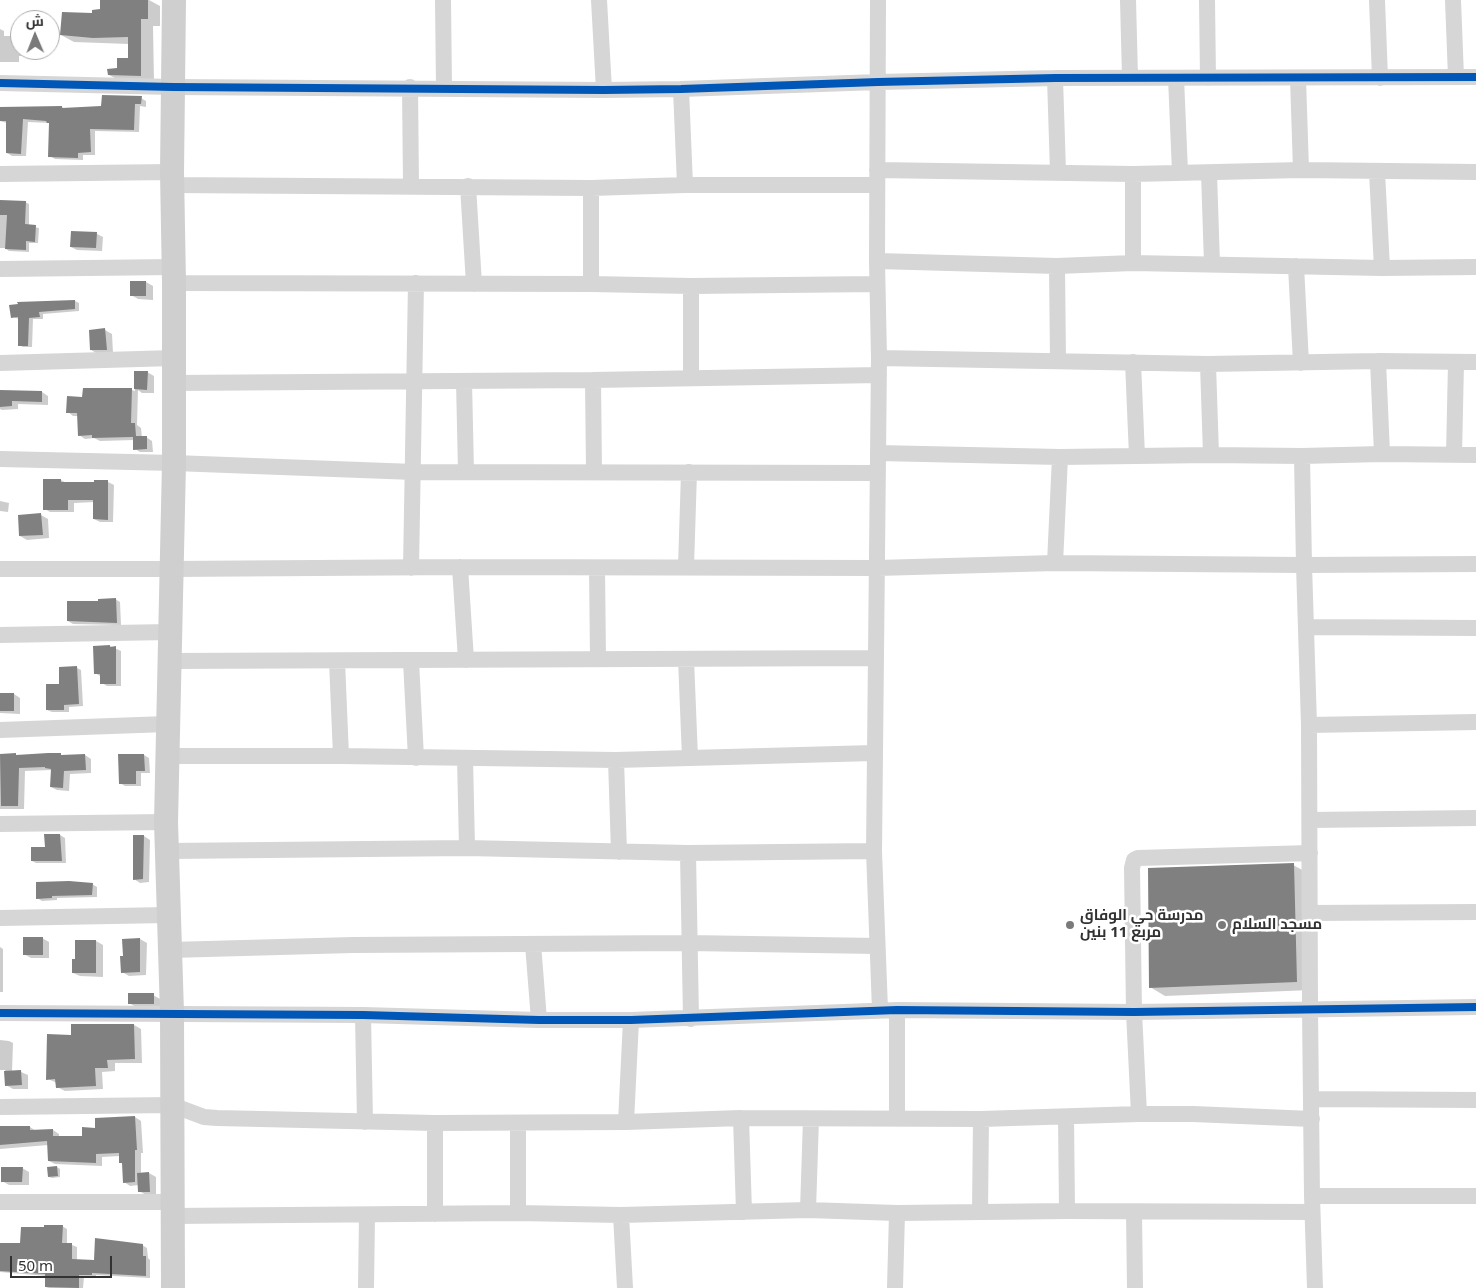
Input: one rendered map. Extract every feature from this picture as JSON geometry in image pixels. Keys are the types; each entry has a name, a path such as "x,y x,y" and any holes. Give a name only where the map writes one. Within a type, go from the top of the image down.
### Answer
{"street":[{"path":"173,1288 172,1013 166,822 174,463 172,179 174,0"},
{"path":"443,0 444,88"},
{"path":"599,0 604,90"},
{"path":"878,0 877,284 879,376 874,851 880,1010"},
{"path":"1128,0 1130,77"},
{"path":"1207,0 1208,78"},
{"path":"1377,0 1380,78"},
{"path":"1452,0 1456,77"},
{"path":"0,83 173,87 604,90 1055,78 1476,77"},
{"path":"1055,78 1058,172"},
{"path":"1176,78 1180,172"},
{"path":"1298,78 1301,170"},
{"path":"410,88 411,185"},
{"path":"681,89 685,185"},
{"path":"0,174 591,188 1058,172 1133,174 1301,170 1476,172"},
{"path":"1377,172 1382,268"},
{"path":"1209,173 1212,264"},
{"path":"1133,174 1133,263"},
{"path":"468,186 474,284"},
{"path":"591,188 591,284"},
{"path":"877,261 1057,266 1133,263 1382,268 1476,267"},
{"path":"1057,266 1058,361"},
{"path":"1296,266 1301,363"},
{"path":"0,269 474,284 691,286 877,284"},
{"path":"411,568 416,283"},
{"path":"691,286 691,378"},
{"path":"0,363 174,358"},
{"path":"879,358 1208,364 1378,361 1476,362"},
{"path":"1378,361 1382,454"},
{"path":"1133,362 1137,456"},
{"path":"1454,455 1456,363"},
{"path":"1208,364 1211,455"},
{"path":"174,383 879,376"},
{"path":"593,380 594,472"},
{"path":"464,381 466,472"},
{"path":"878,453 1060,457 1476,455"},
{"path":"1302,456 1309,725 1312,1212 1315,1288"},
{"path":"1055,563 1060,457"},
{"path":"0,459 414,472 877,474"},
{"path":"686,567 689,472"},
{"path":"0,569 877,568 1055,563 1476,564"},
{"path":"460,567 466,660"},
{"path":"596,568 598,659"},
{"path":"1306,627 1476,628"},
{"path":"0,635 170,632"},
{"path":"169,661 876,658"},
{"path":"686,659 690,758"},
{"path":"337,661 341,756"},
{"path":"411,661 416,758"},
{"path":"1309,725 1476,722"},
{"path":"0,730 167,724"},
{"path":"167,756 341,756 616,760 874,753"},
{"path":"465,758 467,848"},
{"path":"616,760 619,852"},
{"path":"1310,820 1476,818"},
{"path":"0,824 166,822"},
{"path":"168,851 467,848 688,853 874,851"},
{"path":"688,853 688,943 691,1019"},
{"path":"1139,1114 1134,1012 1132,868 1134,860 1138,858 1310,853"},
{"path":"1311,913 1476,912"},
{"path":"0,918 169,915"},
{"path":"170,950 353,945 688,943 877,946"},
{"path":"534,944 538,1020"},
{"path":"0,1013 363,1015 538,1020 631,1020 880,1010 1134,1012 1476,1008"},
{"path":"897,1010 897,1118"},
{"path":"363,1015 365,1122"},
{"path":"626,1122 631,1020"},
{"path":"1311,1100 1476,1100"},
{"path":"0,1107 172,1105 204,1117 217,1118 435,1123 626,1122 741,1118 981,1119 1139,1114 1193,1114 1312,1119"},
{"path":"1066,1117 1067,1211"},
{"path":"741,1118 744,1212"},
{"path":"808,1210 811,1119"},
{"path":"980,1212 981,1119"},
{"path":"435,1123 435,1214"},
{"path":"518,1123 518,1213"},
{"path":"1312,1196 1476,1196"},
{"path":"0,1202 367,1215 518,1213 621,1215 808,1210 897,1213 1067,1211 1312,1212"},
{"path":"1134,1212 1135,1288"},
{"path":"895,1288 897,1213"},
{"path":"366,1288 367,1215"},
{"path":"621,1215 625,1288"}],"building":[{"path":"100,0 148,0 148,19 141,19 141,76 108,75 107,69 117,68 117,58 128,58 128,37 93,38 60,35 62,12 92,13 92,10 100,9"},
{"path":"102,95 142,96 141,104 135,104 134,130 90,129 91,152 78,153 78,158 48,157 49,123 46,121 23,119 21,154 6,153 6,121 0,121 0,107 62,106 62,108 101,106"},
{"path":"0,200 26,201 25,224 36,225 35,242 26,241 26,250 5,249 7,215 0,215"},
{"path":"71,231 97,232 96,248 70,247"},
{"path":"130,281 146,281 146,296 130,296"},
{"path":"75,300 75,309 39,312 40,317 29,318 28,346 18,346 18,317 11,318 9,305 18,304 17,302"},
{"path":"105,328 107,350 90,350 89,330"},
{"path":"134,371 148,371 147,390 134,389"},
{"path":"83,388 132,388 131,423 135,423 136,436 147,436 147,449 133,450 133,437 92,438 92,435 78,436 77,413 66,413 67,396 82,397"},
{"path":"0,390 42,391 42,402 12,401 12,406 0,407"},
{"path":"43,479 61,479 61,482 108,480 108,520 93,519 93,500 68,500 68,510 43,510"},
{"path":"41,513 43,535 19,536 18,515"},
{"path":"116,598 117,623 67,621 67,601 98,601 98,599"},
{"path":"110,645 110,647 116,646 116,684 100,684 100,674 94,674 93,646"},
{"path":"77,666 79,704 64,705 64,710 46,710 46,684 59,684 59,667"},
{"path":"0,693 14,693 14,711 0,711"},
{"path":"16,753 16,755 48,753 61,753 61,755 85,754 86,770 64,771 63,788 50,787 51,769 45,767 19,768 18,806 1,806 0,754"},
{"path":"118,754 144,754 145,771 136,771 136,784 119,784"},
{"path":"44,834 60,834 62,861 31,861 31,847 45,847"},
{"path":"133,835 144,835 143,879 133,880"},
{"name":"مسجد السلام","path":"1294,863 1297,982 1149,988 1148,868"},
{"path":"69,881 93,883 92,895 52,896 52,898 36,899 36,882"},
{"path":"23,937 43,937 43,955 23,955"},
{"path":"140,938 140,972 121,973 122,939"},
{"path":"75,940 96,940 96,973 72,973 72,959 75,959"},
{"path":"128,993 154,993 154,1004 128,1004"},
{"path":"71,1024 134,1024 135,1059 107,1060 108,1068 95,1068 96,1086 56,1088 55,1079 46,1080 47,1034 71,1035"},
{"path":"21,1070 22,1085 5,1086 4,1071"},
{"path":"135,1116 137,1150 135,1150 135,1182 123,1183 122,1163 119,1163 119,1153 96,1154 96,1163 48,1161 47,1141 0,1145 0,1126 30,1126 30,1130 53,1129 53,1136 82,1136 82,1127 95,1128 95,1118"},
{"path":"57,1166 58,1176 48,1177 47,1167"},
{"path":"1,1167 23,1167 22,1182 1,1182"},
{"path":"149,1172 150,1192 138,1192 137,1173"},
{"path":"44,1225 63,1225 62,1243 72,1243 72,1259 94,1260 95,1238 143,1244 143,1256 146,1256 146,1276 92,1273 92,1275 79,1275 79,1288 45,1287 45,1274 0,1271 0,1243 20,1243 21,1227 44,1227"}],"cycle path":[{"path":"0,83 173,87 604,90 1055,78 1476,77"},
{"path":"0,1013 363,1015 539,1020 631,1020 897,1010 1134,1012 1476,1007"}],"place":[{"name":"مدرسة حي الوفاق مربع 11 بنين","path":"1070,925"},
{"name":"مسجد السلام","path":"1222,925"}]}
